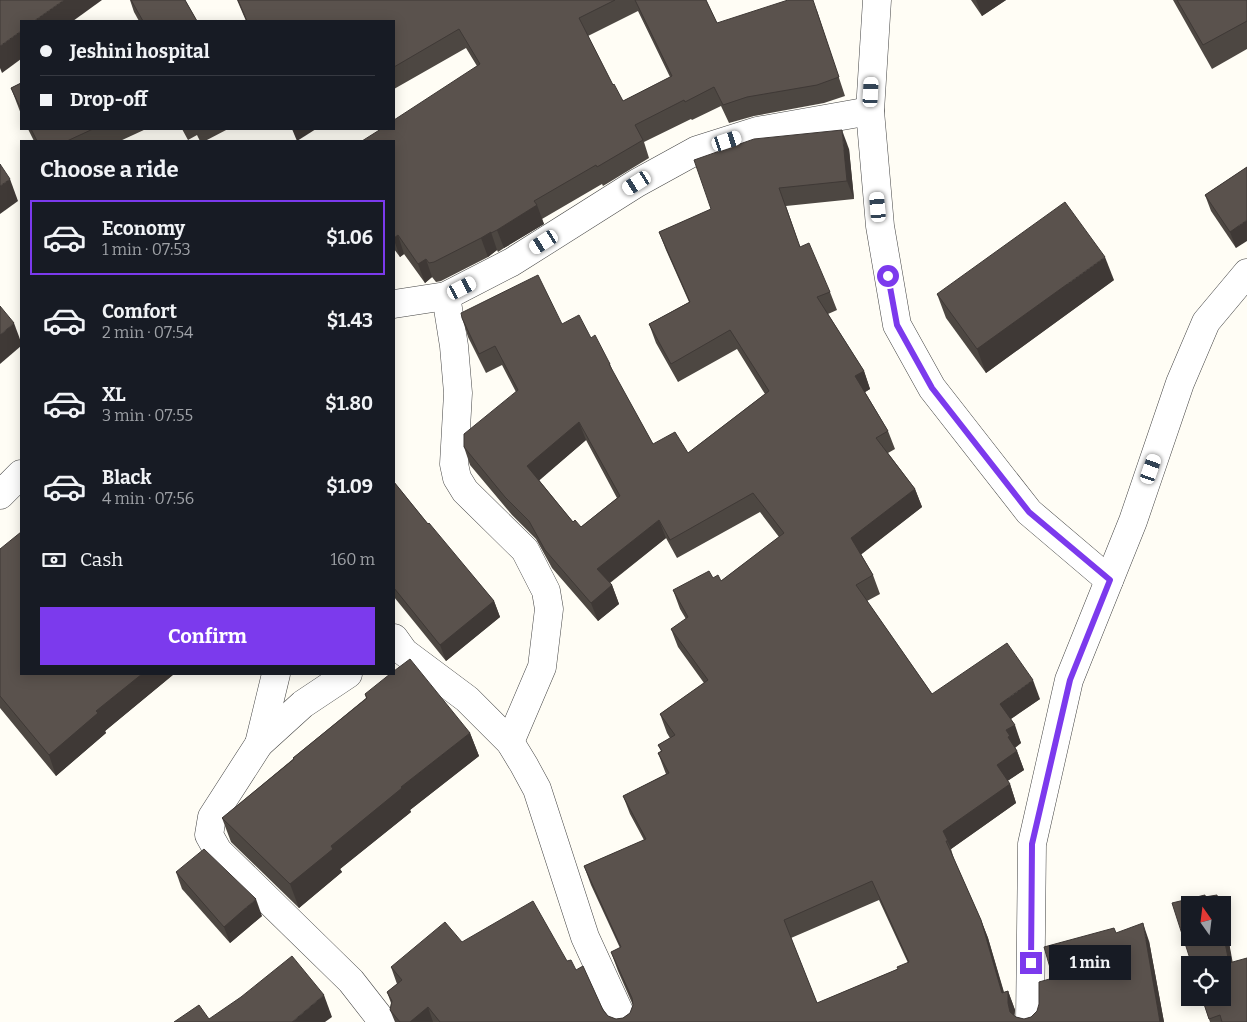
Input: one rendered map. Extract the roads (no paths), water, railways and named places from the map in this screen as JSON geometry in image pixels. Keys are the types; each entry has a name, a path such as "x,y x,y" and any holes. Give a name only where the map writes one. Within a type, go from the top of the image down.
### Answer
{"street":[{"path":"877,0 870,111 880,226 897,325 932,388 1029,512 1110,580"},
{"path":"395,304 446,296 512,262 637,183 698,150 757,131 870,111"},
{"path":"1030,1022 1032,844 1070,680 1133,521 1180,382 1206,322 1247,273"},
{"path":"446,296 454,346 458,393 454,464 457,478 465,491 525,550 546,591 549,609 542,667 510,742"},
{"path":"0,495 20,475"},
{"path":"397,649 467,699 510,742 537,789 585,937 624,1022"},
{"path":"259,744 276,675"},
{"path":"346,675 303,704 259,744 212,817 209,835 218,851 351,981 383,1022"}]}
